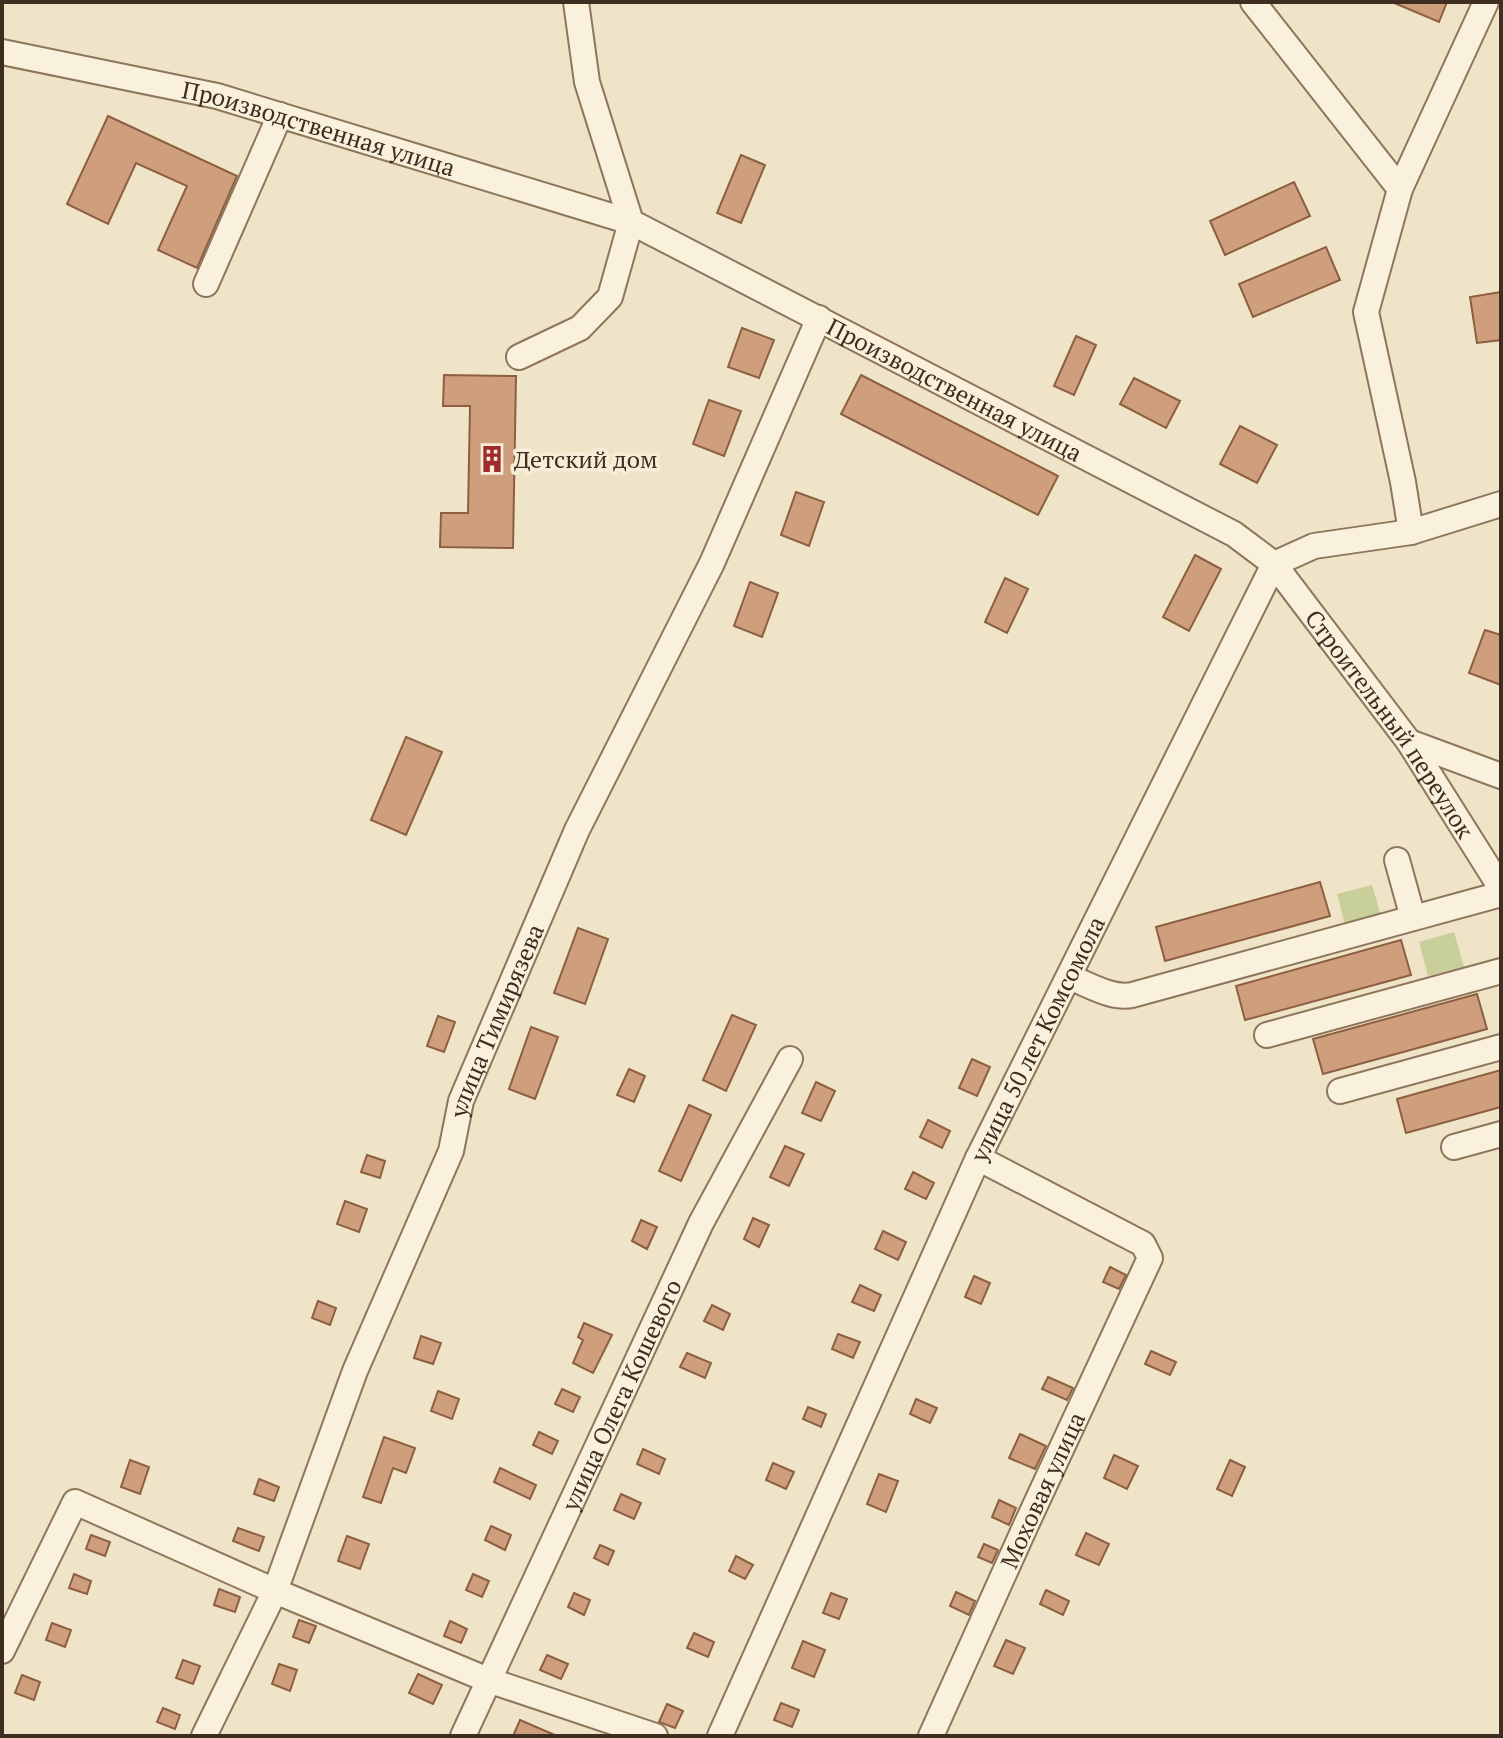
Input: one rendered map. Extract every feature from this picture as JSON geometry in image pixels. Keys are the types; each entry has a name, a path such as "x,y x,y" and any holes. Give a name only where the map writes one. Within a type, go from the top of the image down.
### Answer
{"street":[{"path":"519,357 580,328 610,297 631,222 587,82 576,2"},
{"path":"1253,2 1400,189"},
{"path":"1411,532 1366,312 1400,189 1486,2"},
{"name":"Производственная улица","path":"2,52 217,96 631,222 1234,534 1274,564"},
{"path":"206,284 280,115"},
{"name":"улица Тимирязева","path":"204,1736 275,1591 355,1371 451,1151 461,1101 577,830 712,563 819,318"},
{"path":"1274,564 1314,546 1411,532 1501,504"},
{"name":"Строительный переулок","path":"1274,564 1409,742 1501,891"},
{"name":"улица 50 лет Комсомола","path":"720,1736 978,1158 1274,564"},
{"path":"1409,742 1501,776"},
{"path":"1397,860 1413,918"},
{"path":"1069,977 1122,997 1501,891"},
{"path":"1267,1035 1501,971"},
{"path":"1340,1091 1501,1047"},
{"name":"улица Олега Кошевого","path":"463,1736 701,1223 790,1059"},
{"path":"1454,1147 1501,1134"},
{"name":"Моховая улица","path":"931,1736 1150,1258 1143,1244 978,1158"},
{"path":"2,1651 75,1502 275,1591 488,1680 655,1736"}],"green space":[{"path":"1372,885 1382,919 1346,929 1337,894"},
{"path":"1454,932 1464,967 1428,976 1419,942"}],"building":[{"path":"1392,2 1447,2 1439,22"},
{"path":"108,116 237,176 197,268 158,250 187,186 136,163 108,224 67,204"},
{"path":"741,155 765,165 741,223 717,213"},
{"path":"1294,182 1310,216 1225,255 1210,221"},
{"path":"1326,247 1340,280 1253,317 1239,284"},
{"path":"1501,292 1501,340 1477,343 1470,297"},
{"path":"742,328 774,340 759,378 728,367"},
{"path":"1076,336 1096,345 1074,395 1054,386"},
{"name":"Детский дом","path":"444,375 516,376 513,548 440,547 441,513 468,513 470,406 443,406"},
{"path":"861,375 1058,476 1038,515 841,414"},
{"path":"1134,378 1180,401 1166,428 1120,404"},
{"path":"709,400 741,411 724,456 693,444"},
{"path":"1240,426 1277,445 1257,483 1220,464"},
{"path":"796,492 824,502 809,546 781,535"},
{"path":"1195,555 1221,569 1189,631 1163,617"},
{"path":"1005,578 1028,589 1007,633 985,622"},
{"path":"750,582 778,593 762,637 734,626"},
{"path":"1485,630 1501,635 1501,685 1469,673"},
{"path":"406,737 442,752 406,835 371,820"},
{"path":"1320,882 1330,916 1165,961 1156,927"},
{"path":"578,928 608,939 585,1004 554,993"},
{"path":"1401,940 1411,975 1245,1020 1236,986"},
{"path":"1477,994 1487,1029 1323,1074 1313,1039"},
{"path":"732,1015 756,1025 726,1091 703,1080"},
{"path":"438,1016 455,1022 444,1052 427,1046"},
{"path":"531,1027 558,1037 535,1099 509,1089"},
{"path":"972,1059 990,1067 977,1096 959,1088"},
{"path":"629,1069 645,1076 634,1102 617,1095"},
{"path":"1501,1070 1501,1107 1406,1133 1397,1099"},
{"path":"816,1082 835,1091 821,1121 802,1113"},
{"path":"689,1105 711,1115 681,1181 659,1171"},
{"path":"928,1120 950,1131 942,1148 920,1137"},
{"path":"785,1146 804,1154 789,1186 770,1177"},
{"path":"367,1155 385,1161 380,1178 361,1172"},
{"path":"913,1172 934,1183 926,1199 905,1189"},
{"path":"345,1201 367,1209 359,1232 337,1224"},
{"path":"753,1218 769,1225 759,1247 744,1239"},
{"path":"641,1220 657,1227 647,1249 632,1241"},
{"path":"883,1231 906,1242 898,1260 875,1249"},
{"path":"1110,1267 1126,1275 1119,1289 1103,1282"},
{"path":"974,1276 990,1283 981,1304 965,1297"},
{"path":"860,1285 881,1295 874,1311 852,1302"},
{"path":"318,1301 336,1308 330,1325 312,1318"},
{"path":"712,1305 730,1314 723,1330 704,1321"},
{"path":"584,1323 612,1335 593,1373 573,1363 583,1340 578,1337"},
{"path":"838,1334 860,1342 853,1358 832,1349"},
{"path":"421,1336 441,1343 433,1364 414,1358"},
{"path":"1151,1351 1176,1362 1170,1375 1145,1364"},
{"path":"687,1353 711,1363 705,1378 680,1367"},
{"path":"1048,1377 1073,1388 1067,1400 1042,1389"},
{"path":"562,1389 580,1397 573,1412 555,1404"},
{"path":"438,1391 459,1399 452,1419 431,1411"},
{"path":"916,1399 937,1408 930,1423 910,1414"},
{"path":"808,1407 826,1414 821,1427 803,1419"},
{"path":"539,1432 558,1441 552,1454 533,1445"},
{"path":"1020,1434 1046,1446 1035,1469 1009,1458"},
{"path":"384,1437 415,1448 406,1473 393,1468 381,1503 363,1497"},
{"path":"643,1449 665,1459 659,1474 637,1464"},
{"path":"1114,1455 1138,1466 1127,1489 1104,1478"},
{"path":"130,1460 149,1467 140,1494 121,1487"},
{"path":"1230,1460 1245,1467 1232,1496 1217,1489"},
{"path":"773,1463 794,1472 786,1489 766,1480"},
{"path":"500,1468 536,1485 530,1499 494,1482"},
{"path":"879,1474 898,1481 886,1512 867,1504"},
{"path":"259,1479 279,1487 274,1501 254,1494"},
{"path":"621,1494 641,1503 634,1519 614,1510"},
{"path":"999,1500 1016,1508 1009,1525 992,1517"},
{"path":"491,1526 511,1535 505,1550 485,1540"},
{"path":"238,1528 264,1537 259,1551 233,1541"},
{"path":"1086,1533 1109,1544 1099,1565 1076,1555"},
{"path":"91,1535 110,1542 105,1556 86,1549"},
{"path":"347,1536 369,1544 360,1569 338,1561"},
{"path":"984,1544 998,1550 992,1563 978,1557"},
{"path":"600,1545 614,1551 608,1565 594,1558"},
{"path":"736,1556 753,1565 745,1579 729,1571"},
{"path":"74,1574 91,1581 87,1594 69,1588"},
{"path":"473,1574 489,1581 482,1597 466,1590"},
{"path":"219,1589 240,1597 235,1612 214,1605"},
{"path":"1046,1590 1069,1601 1063,1615 1040,1604"},
{"path":"956,1592 975,1601 969,1615 950,1606"},
{"path":"574,1593 590,1600 584,1615 568,1607"},
{"path":"831,1593 847,1599 839,1619 823,1613"},
{"path":"299,1620 316,1626 309,1643 293,1637"},
{"path":"450,1621 467,1629 461,1643 444,1636"},
{"path":"52,1623 71,1630 65,1647 46,1640"},
{"path":"694,1633 714,1642 708,1657 687,1648"},
{"path":"1006,1640 1025,1648 1013,1674 994,1666"},
{"path":"803,1641 825,1650 814,1677 792,1668"},
{"path":"547,1655 568,1664 561,1679 540,1670"},
{"path":"183,1660 200,1666 193,1684 176,1678"},
{"path":"279,1664 297,1670 290,1691 272,1684"},
{"path":"418,1674 442,1685 433,1704 409,1693"},
{"path":"22,1675 40,1682 34,1700 15,1693"},
{"path":"781,1703 799,1710 792,1727 774,1720"},
{"path":"667,1704 683,1711 675,1728 659,1722"},
{"path":"163,1708 180,1715 175,1729 157,1722"},
{"path":"520,1720 557,1736 513,1736"}],"place":[{"name":"Детский дом","path":"492,459"}]}
